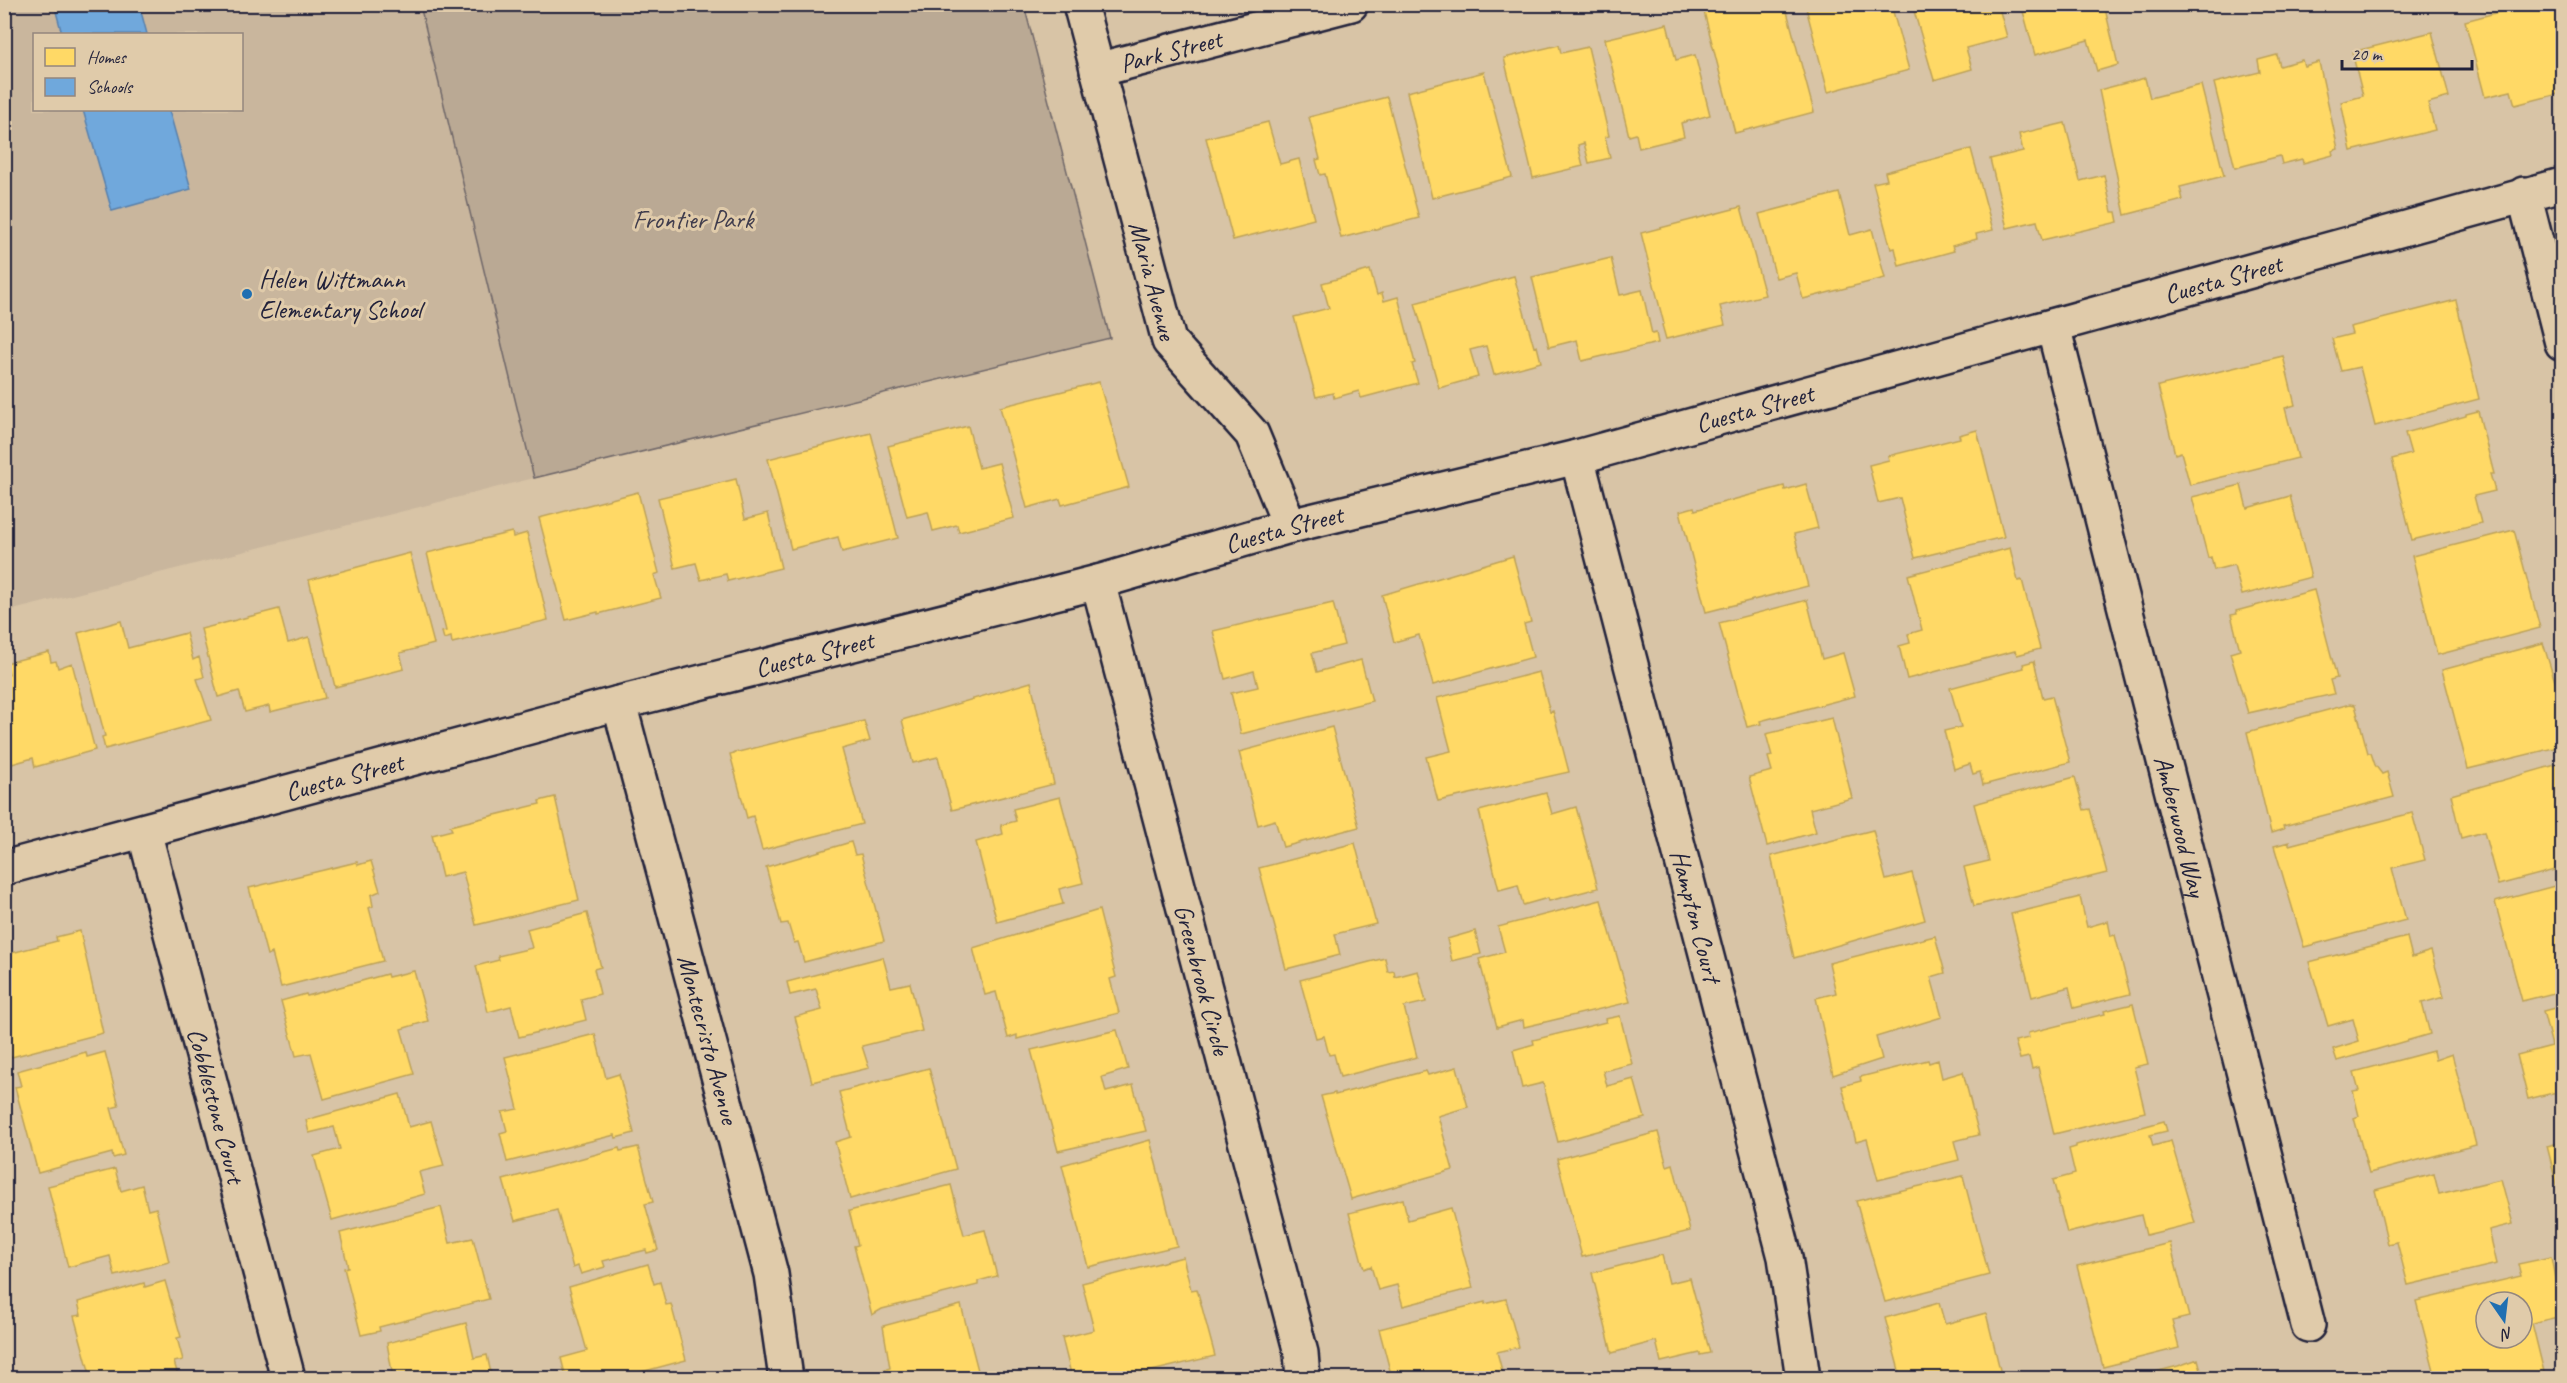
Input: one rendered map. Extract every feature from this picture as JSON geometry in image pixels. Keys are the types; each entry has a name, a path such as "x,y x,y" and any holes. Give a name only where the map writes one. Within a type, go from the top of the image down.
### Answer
{"street":[{"name":"Maria Avenue","path":"1080,4 1169,341 1252,434 1290,526"},
{"name":"Park Street","path":"1097,70 1350,4"},
{"name":"Cuesta Street","path":"4,868 619,703 1098,582 1290,526 1576,457 2562,185"},
{"path":"2524,194 2562,343"},
{"name":"Amberwood Way","path":"2053,326 2308,1325"},
{"name":"Hampton Court","path":"1576,457 1785,1257 1803,1378"},
{"name":"Greenbrook Circle","path":"1098,582 1301,1353 1303,1378"},
{"name":"Montecristo Avenue","path":"619,703 771,1274 786,1378"},
{"name":"Cobblestone Court","path":"144,831 288,1378"}],"shaded area":[{"name":"Helen Wittmann Elementary School","path":"5,5 420,5 534,478 5,612"}],"green space":[{"name":"Frontier Park","path":"420,5 1024,5 1110,338 534,478"}],"building: Homes":[{"path":"1702,4 1785,4 1814,112 1735,133"},
{"path":"1805,4 1891,4 1909,70 1828,92"},
{"path":"1912,4 1998,4 2007,37 1966,48 1972,69 1934,80"},
{"path":"2021,4 2104,4 2118,65 2097,71 2088,40 2035,55"},
{"path":"2529,4 2562,4 2562,93 2515,105 2511,91 2485,97 2465,21"},
{"path":"1667,24 1676,60 1695,55 1710,115 1681,123 1684,137 1639,148 1636,134 1629,136 1605,39"},
{"path":"2432,32 2449,97 2428,103 2435,130 2351,151 2341,102 2363,96 2352,52"},
{"path":"1559,45 1561,53 1588,47 1609,136 1605,137 1610,158 1589,163 1584,143 1578,145 1583,166 1533,178 1504,58"},
{"path":"2277,55 2280,66 2302,60 2304,66 2319,62 2338,149 2332,151 2333,155 2303,163 2302,159 2282,164 2280,156 2235,168 2214,83 2260,72 2258,60"},
{"path":"1484,72 1512,177 1432,198 1407,92"},
{"path":"2145,78 2150,98 2201,85 2224,176 2180,187 2183,200 2125,215 2099,90"},
{"path":"1387,97 1419,218 1341,238 1325,174 1320,175 1316,160 1320,159 1309,117"},
{"path":"1268,122 1280,164 1299,159 1314,219 1233,240 1206,138"},
{"path":"2065,123 2080,181 2104,175 2112,212 2116,212 2118,222 2042,240 2037,221 2007,228 1990,159 2023,151 2019,134"},
{"path":"1971,149 1993,230 1976,234 1977,239 1952,246 1954,251 1899,266 1895,248 1891,249 1873,183 1887,180 1885,172"},
{"path":"1839,193 1850,235 1872,229 1885,278 1803,299 1796,273 1776,278 1759,214"},
{"path":"1741,207 1765,295 1720,306 1725,325 1666,339 1641,233"},
{"path":"1611,258 1620,295 1642,290 1652,334 1656,333 1658,343 1582,361 1577,340 1549,347 1532,277"},
{"path":"1370,270 1377,295 1382,293 1384,301 1398,297 1418,383 1361,398 1359,391 1334,398 1333,393 1316,397 1294,317 1329,308 1322,283"},
{"path":"1514,276 1534,347 1537,346 1541,362 1494,375 1486,346 1470,350 1478,377 1439,388 1415,303"},
{"path":"2456,300 2479,399 2375,426 2360,367 2341,371 2332,339 2352,334 2350,327"},
{"path":"2283,356 2295,405 2285,408 2298,458 2190,485 2181,452 2175,454 2158,386"},
{"path":"1099,382 1129,487 1062,505 1060,499 1027,508 1000,407"},
{"path":"2478,411 2494,474 2490,474 2495,491 2474,496 2481,523 2412,540 2392,459 2411,454 2405,433"},
{"path":"968,426 979,468 999,463 1014,518 959,532 957,525 933,531 928,512 907,517 888,446"},
{"path":"1977,430 2004,537 1915,558 1900,498 1878,503 1869,465 1889,460 1888,456 1960,438 1959,435"},
{"path":"871,433 898,538 842,552 838,537 791,549 768,459"},
{"path":"736,479 745,519 768,513 781,568 728,581 726,574 701,580 696,563 675,568 658,498"},
{"path":"1806,484 1818,528 1794,534 1808,586 1706,612 1680,511 1694,507 1695,510 1784,486 1785,490"},
{"path":"2241,485 2247,508 2290,496 2311,577 2242,595 2234,565 2214,570 2211,557 2208,558 2192,497"},
{"path":"638,492 659,573 654,575 661,598 566,620 539,518"},
{"path":"2514,530 2540,628 2437,655 2412,556"},
{"path":"512,532 513,537 527,533 548,620 452,643 451,637 444,639 442,632 446,631 427,553"},
{"path":"2010,548 2018,581 2022,580 2040,649 2017,655 2015,651 1907,679 1899,646 1910,643 1908,634 1922,630 1908,575"},
{"path":"410,553 434,644 400,653 404,669 335,687 309,580"},
{"path":"1513,556 1531,622 1524,624 1533,657 1433,685 1419,635 1394,642 1382,595"},
{"path":"2314,590 2337,678 2330,680 2334,694 2248,713 2230,653 2240,650 2231,615 2237,614 2236,611"},
{"path":"1807,600 1822,659 1843,653 1855,696 1760,721 1761,724 1747,727 1719,623"},
{"path":"1333,603 1344,645 1312,653 1317,672 1361,660 1372,701 1241,734 1231,693 1258,687 1254,671 1225,679 1213,631"},
{"path":"279,609 288,643 309,637 325,698 270,712 269,706 245,712 239,691 218,697 201,629"},
{"path":"121,621 128,648 186,633 193,660 199,657 204,677 197,679 211,720 105,749 102,737 105,736 78,633"},
{"path":"2543,643 2562,704 2562,746 2468,769 2442,670"},
{"path":"49,652 51,662 56,661 58,668 72,663 95,750 35,767 33,758 12,764 11,759 4,761 4,675 9,674 6,663"},
{"path":"2034,661 2043,698 2052,696 2070,762 1983,785 1980,772 1973,774 1970,764 1954,769 1944,731 1961,727 1950,688 2024,668 2023,664"},
{"path":"1539,672 1550,712 1553,711 1569,772 1438,801 1426,757 1451,751 1437,698"},
{"path":"1031,682 1054,784 952,810 938,757 913,763 902,720"},
{"path":"2350,704 2355,705 2368,753 2371,753 2375,765 2382,774 2387,772 2394,797 2283,826 2284,829 2271,833 2247,732"},
{"path":"1832,718 1852,798 1810,809 1816,832 1767,846 1749,777 1772,771 1768,757 1772,756 1766,734"},
{"path":"864,721 870,741 842,749 862,824 762,850 753,816 747,818 730,754"},
{"path":"1332,727 1359,827 1283,847 1275,820 1258,825 1239,752"},
{"path":"2562,763 2562,868 2498,885 2484,832 2461,838 2451,795"},
{"path":"2075,777 2084,810 2090,809 2107,873 1974,906 1964,867 1989,861 1974,804"},
{"path":"1546,793 1552,814 1576,807 1598,888 1549,901 1548,898 1523,905 1518,885 1499,890 1479,811"},
{"path":"555,797 579,900 476,925 463,872 442,877 432,835 452,830 450,826 540,804 539,801"},
{"path":"1060,797 1083,883 1059,889 1063,904 997,922 976,842 1003,834 1001,825 1016,821 1013,809"},
{"path":"2412,813 2425,860 2392,868 2406,920 2304,947 2274,846 2289,842 2289,845"},
{"path":"1873,830 1886,880 1912,873 1925,920 1794,958 1771,856"},
{"path":"851,842 855,855 861,854 884,941 804,962 798,942 794,943 788,923 781,924 766,867"},
{"path":"1355,843 1376,924 1335,934 1340,955 1286,969 1259,868"},
{"path":"371,861 380,891 371,895 373,906 369,908 383,961 281,987 272,953 267,955 249,888 357,862 358,865"},
{"path":"2562,884 2562,991 2522,1001 2495,902"},
{"path":"2080,897 2087,927 2108,921 2111,936 2115,935 2130,994 2074,1008 2069,987 2032,997 2011,914"},
{"path":"1601,900 1630,1002 1524,1027 1523,1020 1497,1027 1479,959 1505,952 1498,927"},
{"path":"1099,910 1116,977 1110,979 1119,1013 1017,1039 1017,1035 1008,1038 996,992 985,995 973,948"},
{"path":"587,913 601,967 594,969 600,994 581,999 586,1020 519,1037 511,1006 488,1012 476,966 499,960 498,956 532,948 527,929"},
{"path":"80,931 103,1033 4,1059 4,955 57,941 56,937"},
{"path":"1475,931 1481,954 1452,961 1447,939"},
{"path":"1935,936 1945,973 1931,977 1942,1017 1876,1037 1882,1059 1833,1075 1816,998 1836,993 1829,963"},
{"path":"2407,937 2412,957 2431,951 2444,997 2422,1003 2430,1034 2337,1061 2333,1049 2359,1041 2353,1019 2328,1026 2309,962"},
{"path":"883,957 891,987 910,983 922,1031 862,1046 869,1068 812,1082 795,1017 822,1010 816,989 790,995 787,982"},
{"path":"1385,958 1388,972 1394,971 1395,977 1418,971 1426,1002 1404,1007 1417,1057 1340,1077 1334,1054 1329,1055 1324,1036 1316,1038 1300,980"},
{"path":"414,971 428,1021 401,1029 414,1074 324,1099 311,1053 296,1056 281,1001 387,974 388,977"},
{"path":"2133,1004 2148,1064 2134,1067 2145,1112 2054,1134 2038,1067 2032,1069 2029,1057 2020,1059 2015,1041 2029,1038 2028,1033 2105,1014 2104,1011"},
{"path":"2562,1006 2562,1091 2528,1099 2517,1055 2552,1046 2543,1011"},
{"path":"1620,1016 1632,1064 1603,1071 1607,1086 1634,1079 1645,1118 1558,1142 1543,1083 1522,1088 1513,1050 1534,1044 1533,1040 1606,1022 1605,1019"},
{"path":"1117,1030 1128,1069 1102,1077 1106,1092 1133,1085 1146,1131 1058,1151 1031,1050"},
{"path":"595,1034 606,1078 619,1074 634,1133 616,1138 615,1135 507,1162 500,1133 507,1131 502,1112 518,1109 505,1057"},
{"path":"2433,1051 2435,1060 2452,1054 2476,1145 2369,1173 2354,1118 2359,1116 2353,1091 2359,1090 2354,1072"},
{"path":"86,1052 87,1057 105,1052 119,1106 111,1108 124,1155 113,1158 112,1153 38,1173 15,1087 21,1086 17,1071"},
{"path":"1928,1060 1929,1063 1938,1060 1942,1078 1963,1072 1979,1135 1954,1141 1959,1160 1878,1180 1867,1139 1856,1142 1842,1086 1861,1081 1860,1077"},
{"path":"1457,1067 1468,1107 1438,1116 1453,1170 1351,1199 1321,1096 1335,1093 1335,1095 1426,1071 1428,1075"},
{"path":"929,1068 956,1169 850,1199 835,1142 851,1137 839,1092"},
{"path":"400,1094 409,1127 431,1121 444,1166 419,1172 425,1194 332,1220 314,1156 340,1149 334,1127 309,1133 306,1120"},
{"path":"2164,1121 2167,1131 2150,1135 2153,1146 2171,1141 2195,1223 2146,1235 2141,1215 2067,1233 2053,1180 2075,1174 2069,1149 2076,1145"},
{"path":"1658,1132 1667,1166 1673,1164 1690,1231 1582,1257 1557,1159"},
{"path":"1150,1140 1177,1246 1088,1267 1062,1165"},
{"path":"2562,1142 2562,1205 2547,1146"},
{"path":"638,1147 653,1202 645,1204 658,1250 647,1253 646,1250 603,1261 605,1267 581,1274 578,1266 573,1268 557,1210 515,1221 503,1180 619,1148 620,1151"},
{"path":"115,1169 121,1191 142,1185 148,1210 156,1208 169,1262 115,1276 110,1256 68,1267 48,1186"},
{"path":"2434,1174 2439,1194 2501,1179 2513,1224 2489,1230 2497,1264 2408,1285 2397,1242 2388,1244 2375,1190"},
{"path":"1963,1176 1989,1275 1885,1302 1856,1201"},
{"path":"951,1185 964,1235 985,1230 997,1276 978,1281 978,1285 882,1309 872,1315 854,1246 858,1245 849,1211"},
{"path":"1403,1199 1408,1220 1451,1208 1473,1288 1403,1306 1397,1285 1378,1290 1371,1266 1364,1269 1349,1213"},
{"path":"441,1207 450,1243 473,1238 489,1299 379,1327 380,1331 361,1335 344,1268 348,1267 340,1233"},
{"path":"2170,1243 2189,1317 2172,1321 2179,1348 2103,1367 2077,1266"},
{"path":"1662,1255 1669,1283 1690,1278 1710,1353 1700,1355 1700,1353 1661,1362 1656,1341 1612,1353 1592,1273"},
{"path":"1183,1257 1191,1290 1197,1289 1215,1356 1122,1378 1072,1378 1062,1338 1094,1330 1082,1283"},
{"path":"2551,1257 2562,1316 2534,1323 2534,1290 2474,1290 2474,1350 2534,1350 2534,1331 2545,1376 2436,1378 2416,1301 2521,1276 2518,1264"},
{"path":"648,1264 654,1284 660,1282 666,1305 671,1304 686,1360 619,1378 566,1378 561,1358 587,1351 569,1287"},
{"path":"165,1281 181,1337 177,1338 183,1360 174,1362 179,1378 91,1378 74,1316 81,1315 78,1302 144,1283 145,1287"},
{"path":"1506,1299 1519,1347 1497,1352 1504,1378 1392,1378 1379,1329 1485,1302 1485,1304"},
{"path":"1939,1303 1945,1324 1986,1313 2002,1378 1901,1378 1885,1318"},
{"path":"961,1305 980,1378 882,1378 880,1371 890,1368 883,1326"},
{"path":"466,1323 474,1358 487,1355 492,1378 393,1378 387,1343"},
{"path":"2198,1359 2203,1378 2132,1378 2178,1366"}],"building: Schools":[{"path":"54,4 139,4 147,33 62,33"},
{"path":"83,111 169,111 191,189 112,211"}],"place":[{"name":"Helen Wittmann Elementary School","path":"247,294"}]}
